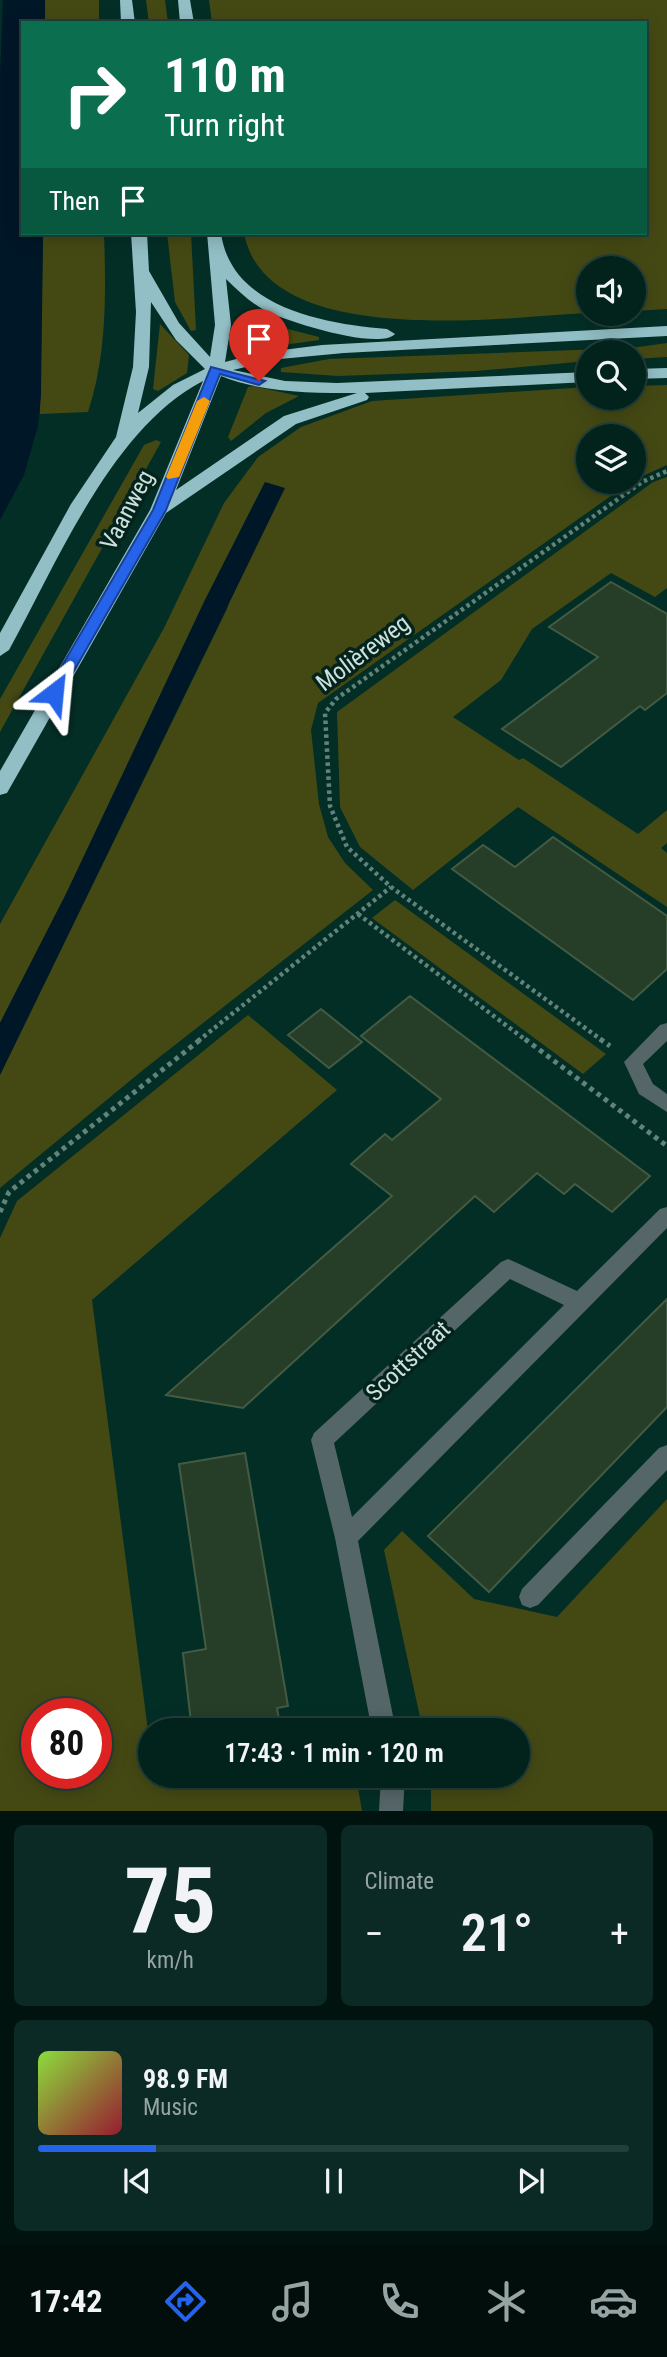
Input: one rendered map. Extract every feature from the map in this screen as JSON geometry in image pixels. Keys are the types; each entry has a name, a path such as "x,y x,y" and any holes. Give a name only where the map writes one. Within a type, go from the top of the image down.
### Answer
{"highway":[{"path":"126,0 128,21"},
{"path":"184,0 187,21"},
{"name":"Vaanweg","path":"0,650 80,504 124,437 141,367 144,312 139,235"},
{"name":"Vaanweg","path":"0,788 159,510 216,369 223,325 214,235"},
{"path":"216,251 233,280 286,315 328,327 371,333 477,338"},
{"path":"142,272 184,340 216,369 239,378 296,386 346,388 576,378"},
{"path":"124,437 161,402 216,369 295,353 477,338 667,331"},
{"path":"646,374 667,373"},
{"path":"159,510 290,420 338,402 418,385"}],"street":[{"path":"667,1030 633,1062 646,1088 667,1104"},
{"path":"346,1538 667,1216"},
{"name":"Scottstraat","path":"381,1718 346,1538 322,1440 508,1268 581,1303"},
{"path":"530,1597 667,1455"},
{"path":"391,1811 392,1788"}],"path":[{"name":"Molièreweg","path":"633,1062 391,887 347,847 330,806 325,713 336,699 642,482 667,471"},
{"path":"0,1212 9,1192 391,887"},
{"path":"358,914 667,1146"}],"green space":[{"path":"45,0 99,0 99,21 45,21"},
{"path":"146,0 165,0 168,21 149,21"},
{"path":"209,0 667,0 667,309 646,310 646,256 576,256 576,314 447,321 392,319 340,311 295,296 262,270 245,235 647,235 647,21 212,21"},
{"path":"43,235 104,235 105,301 102,346 88,412 40,414"},
{"path":"167,235 191,235 196,330 191,331 175,302"},
{"path":"258,317 280,327 319,337 319,340 255,349"},
{"path":"160,324 189,355 187,373 158,391 153,389"},
{"path":"667,343 667,357 646,358 646,346"},
{"path":"576,350 576,362 476,371 338,376 281,372 281,368 329,359"},
{"path":"667,385 667,465 646,475 646,424 576,424 576,494 614,494 318,703 311,730 319,804 328,837 345,863 373,890 143,1070 0,1188 0,1075 227,609 265,482 205,600 66,894 0,1023 0,924 164,628 224,503 258,457 301,427 372,401 576,388 576,410 646,410 646,386"},
{"path":"248,387 299,396 266,413 231,441 228,437"},
{"path":"156,440 161,442 0,732 0,699 144,445"},
{"path":"667,477 667,588 655,597 611,573 532,629 501,680 453,717 519,760 523,758 638,834 667,810 667,843 661,848 667,853 667,907 518,807 413,890 360,847 340,807 337,712 637,494 646,494 646,487"},
{"path":"395,900 606,1054 583,1074 372,918"},
{"path":"248,1015 337,1090 92,1300 146,1718 138,1718 138,1788 358,1788 362,1811 0,1811 0,1238 17,1201"},
{"path":"667,1499 667,1811 431,1811 431,1788 530,1788 530,1718 420,1718 384,1550 402,1531 474,1599 557,1617"}],"water":[{"path":"3,0 45,0 45,21 21,21 21,235 43,235 41,395 38,426 24,475 0,520 0,75"},
{"path":"265,482 285,488 0,1075 0,1023 66,894 205,600"}],"building":[{"path":"611,582 667,614 667,693 645,710 640,706 561,767 502,729 598,657 549,627"},
{"path":"553,837 667,916 667,969 633,1000 452,869 483,845 515,867"},
{"path":"410,996 650,1176 612,1212 575,1184 564,1194 537,1173 494,1212 475,1196 243,1408 166,1395 392,1196 351,1164 385,1134 392,1140 441,1099 361,1036"},
{"path":"321,1009 362,1042 329,1068 288,1035"},
{"path":"667,1299 667,1407 489,1592 428,1536"},
{"path":"245,1453 288,1706 277,1708 279,1718 190,1718 183,1653 206,1649 179,1464"}],"slow traffic":[{"path":"173,477 204,401"}],"route":[{"path":"54,693 159,510 216,369 239,378 259,381"}]}
